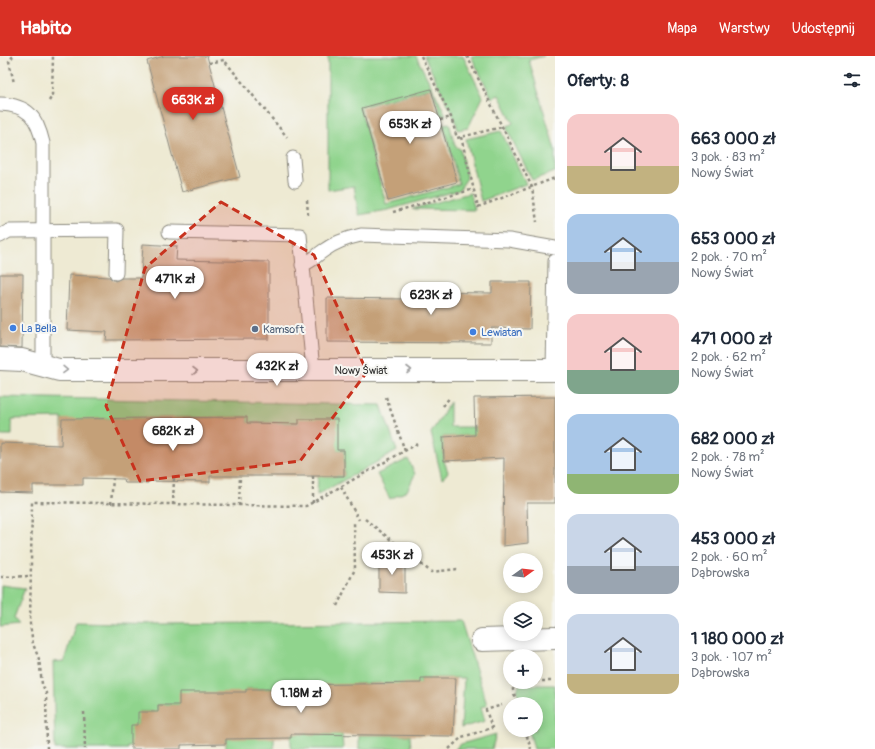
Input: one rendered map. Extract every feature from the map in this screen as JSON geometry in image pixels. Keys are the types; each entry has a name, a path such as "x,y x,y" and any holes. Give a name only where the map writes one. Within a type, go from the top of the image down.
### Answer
{"street":[{"name":"Nowy Świat","path":"0,360 22,360 59,370 554,370"},
{"path":"482,640 555,638"}],"lane":[{"path":"0,104 22,108 32,116 36,122 43,143 43,365"},
{"path":"293,158 295,181"},
{"path":"0,236 9,231 117,230 116,273"},
{"path":"169,232 300,235 313,370"},
{"path":"302,265 312,261 321,251 341,240 361,235 509,240 555,248"},
{"path":"554,370 555,261"}],"path":[{"path":"13,56 9,61 14,83"},
{"path":"36,122 52,96 53,56"},
{"path":"421,56 451,117 457,138 502,127"},
{"path":"467,56 532,187 540,245"},
{"path":"209,64 224,60 290,140"},
{"path":"440,120 451,117"},
{"path":"461,137 478,207 555,178"},
{"path":"307,197 309,220"},
{"path":"47,749 46,693 42,684 39,659 33,644 30,624 32,502 306,506 417,444"},
{"path":"240,476 240,506"},
{"path":"313,476 313,503"},
{"path":"173,505 174,477"},
{"path":"111,504 113,478"},
{"path":"341,487 358,520"},
{"path":"365,518 431,572 458,569"},
{"path":"336,606 355,569 354,521"},
{"path":"1,577 31,576"},
{"path":"543,681 555,681"},
{"path":"449,749 462,737 492,728 486,710 502,705"},
{"path":"84,712 85,749"},
{"path":"527,737 531,749"}],"highlighted area":[{"path":"221,202 314,255 367,372 300,461 140,481 106,406 145,268"}],"green space":[{"path":"328,56 416,56 446,115 441,116 432,88 360,107 386,204 459,184 443,124 449,123 455,146 460,149 467,178 459,190 388,210 359,215 354,186 328,190"},
{"path":"424,56 463,56 483,97 468,128 458,130 454,117"},
{"path":"471,56 544,56 529,60 555,150 555,172 532,180 506,127 513,123 499,95 492,98"},
{"path":"501,131 526,184 481,201 466,139"},
{"path":"470,193 475,210 412,209"},
{"path":"0,397 381,405 397,451 317,495 318,476 344,476 344,450 337,450 299,423 247,423 247,417 96,419 62,429 62,418 12,419 12,435 0,435"},
{"path":"450,402 450,427 474,427 478,424 500,434 443,437 444,461 448,472 442,479 431,433"},
{"path":"408,459 415,474 407,491 390,499 377,474"},
{"path":"1,585 25,588 14,618 19,625 0,627"},
{"path":"461,621 487,705 481,707 485,721 461,728 464,678 421,678 421,687 382,683 355,684 354,688 288,685 288,689 246,689 246,692 179,705 158,705 158,712 139,712 138,725 131,746 127,746 127,749 55,749 53,662 64,661 76,622 163,624"},
{"path":"543,685 555,685 555,749 534,749 531,737 543,737 543,697 519,697 518,689 543,689"},
{"path":"291,734 342,734 343,749 291,749"},
{"path":"496,734 492,749 455,749 461,744"},
{"path":"274,735 274,749 226,749 226,739"},
{"path":"359,735 410,735 411,749 359,749"}],"building":[{"path":"164,56 207,56 240,177 182,192 147,61"},
{"path":"431,89 457,182 388,201 362,108"},
{"path":"143,244 177,246 176,260 269,262 269,339 106,340 107,332 67,330 69,275 109,277 115,281 122,278 141,278"},
{"path":"0,274 23,274 22,348 0,347"},
{"path":"492,282 531,282 530,329 491,328 491,343 327,342 327,298 406,299 406,292 492,293"},
{"path":"555,397 555,503 527,503 528,543 503,546 504,458 444,461 443,437 475,435 474,398"},
{"path":"247,417 247,423 299,424 299,419 337,419 337,450 344,450 344,476 210,476 210,482 148,481 148,483 125,483 124,479 83,478 83,485 33,485 33,493 0,492 0,443 61,445 62,419"},
{"path":"379,560 405,560 405,593 379,592"},
{"path":"421,678 456,678 453,736 291,734 291,738 226,739 226,744 181,745 181,749 131,749 131,725 138,725 138,712 158,712 158,705 179,705 179,692 246,692 246,689 288,689 288,685 421,683"}],"place":[{"name":"La Bella","path":"13,328"},
{"name":"Kamsoft","path":"255,329"},
{"name":"Lewiatan","path":"473,332"}]}
